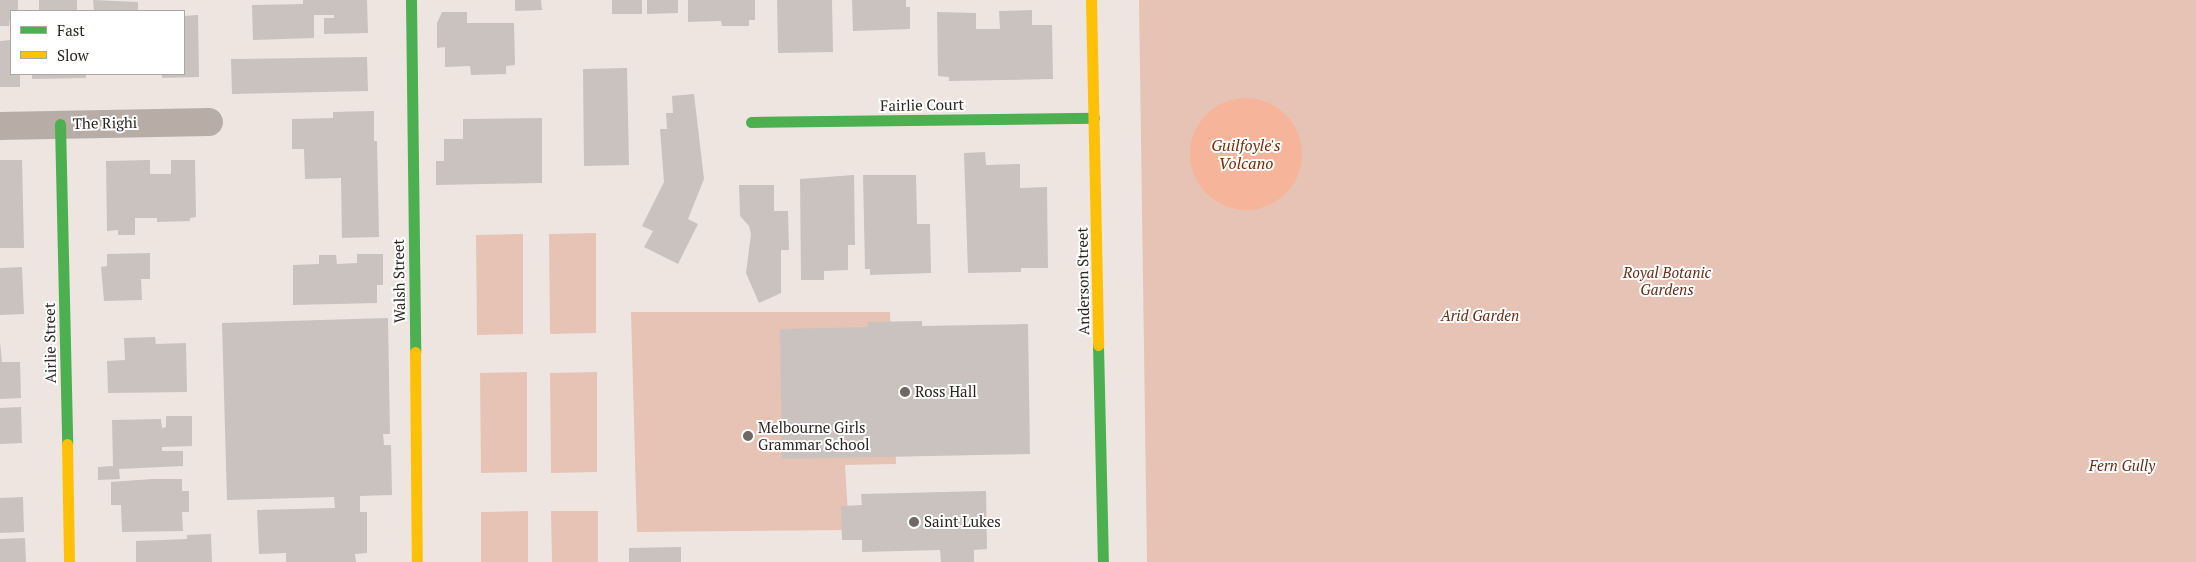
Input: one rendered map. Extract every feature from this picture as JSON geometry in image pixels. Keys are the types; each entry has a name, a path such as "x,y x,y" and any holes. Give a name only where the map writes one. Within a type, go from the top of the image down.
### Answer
{"street":[{"name":"Walsh Street","path":"411,0 417,562"},
{"name":"Anderson Street","path":"1091,0 1103,562"},
{"name":"Fairlie Court","path":"750,122 1094,118"},
{"name":"The Righi","path":"0,126 209,122"},
{"name":"Airlie Street","path":"60,124 69,562"}],"green space":[{"name":"Royal Botanic Gardens","path":"1139,0 2196,0 2196,562 1147,562"},
{"path":"596,233 596,333 550,334 549,234"},
{"path":"523,234 523,334 477,335 476,235"},
{"path":"631,312 890,312 896,464 845,465 849,530 637,532"},
{"path":"527,372 527,472 481,473 480,373"},
{"path":"597,372 597,472 551,473 550,373"},
{"path":"528,511 528,562 481,562 481,512"},
{"path":"551,511 598,511 598,562 552,562"}],"water":[{"name":"Guilfoyle's Volcano","path":"1246,98 1267,102 1285,115 1298,133 1302,154 1298,175 1285,193 1267,206 1246,210 1225,206 1207,193 1194,175 1190,154 1194,133 1207,115 1225,102"}],"building":[{"path":"0,0 18,0 18,10 10,10 9,26 0,26"},
{"path":"39,0 77,0 77,10 39,10"},
{"path":"93,0 138,2 138,10 94,10"},
{"path":"303,0 367,0 368,33 324,34 324,18 334,18 334,15 314,15 314,38 253,40 252,5 303,4"},
{"path":"515,0 541,0 542,10 515,11"},
{"path":"612,0 642,0 642,14 612,14"},
{"path":"647,0 678,0 678,13 647,14"},
{"path":"688,0 755,0 755,20 749,20 749,26 722,26 721,21 688,22"},
{"path":"777,0 832,0 833,52 778,53"},
{"path":"852,0 906,0 906,7 910,7 910,29 853,31"},
{"path":"1032,10 1032,25 1052,25 1053,79 949,81 949,77 938,76 937,12 976,13 976,29 1000,29 999,11"},
{"path":"442,12 467,12 467,23 514,23 515,65 506,66 506,74 471,75 470,66 445,67 445,47 437,48 437,23"},
{"path":"198,15 199,77 162,78 162,75 185,75 185,16"},
{"path":"10,40 10,75 20,75 20,87 0,87 0,41"},
{"path":"367,57 368,91 232,94 231,59"},
{"path":"627,68 629,165 584,166 583,69"},
{"path":"32,75 86,75 86,78 32,79"},
{"path":"694,94 704,179 688,219 698,224 678,264 644,247 653,231 642,226 664,182 660,129 667,129 666,113 673,113 672,96"},
{"path":"374,111 374,141 377,141 379,237 342,238 341,178 305,179 304,149 292,149 292,119 333,118 333,112"},
{"path":"542,118 542,183 436,185 436,161 444,161 444,139 463,139 463,119"},
{"path":"985,152 986,165 1020,164 1020,188 1047,187 1048,268 1021,268 1021,272 968,273 964,153"},
{"path":"0,160 22,160 24,248 0,248"},
{"path":"150,160 150,174 171,174 171,160 195,160 196,217 190,218 190,221 157,222 157,218 135,218 135,235 118,235 118,230 107,231 106,161"},
{"path":"854,175 855,245 848,245 848,270 824,271 824,280 801,280 800,179"},
{"path":"863,175 916,175 917,224 930,224 931,273 870,275 870,269 865,269"},
{"path":"739,185 774,185 774,211 788,211 789,250 781,250 781,293 759,303 746,273 751,234 749,226 740,216"},
{"path":"150,253 150,279 141,279 142,300 104,301 101,267 107,266 107,254"},
{"path":"357,254 383,254 383,285 377,285 377,303 293,305 293,265 319,264 319,255 336,255 337,264 357,263"},
{"path":"22,267 24,314 0,315 0,268"},
{"path":"388,318 390,434 383,434 384,445 391,445 392,495 360,496 360,512 367,512 367,553 355,554 356,562 286,562 286,553 259,554 257,510 335,508 334,497 227,500 222,323"},
{"name":"Ross Hall","path":"922,321 922,326 1028,324 1030,454 782,459 780,329 868,327 867,322"},
{"path":"155,337 156,344 186,343 187,392 108,393 107,361 125,360 124,338"},
{"path":"0,342 2,362 20,362 21,398 0,399"},
{"path":"21,407 22,443 0,444 0,408"},
{"path":"166,416 192,416 192,446 162,447 162,451 183,451 183,466 119,469 120,479 98,480 98,467 113,466 112,420 161,419 162,428 166,427"},
{"path":"182,479 182,491 189,491 189,512 182,512 183,531 122,532 121,505 111,505 111,482"},
{"name":"Saint Lukes","path":"986,491 987,549 974,550 974,562 941,562 940,550 862,552 862,540 842,540 841,506 862,505 861,494"},
{"path":"23,497 24,532 0,533 0,498"},
{"path":"211,534 212,562 136,562 136,541 187,539 187,535"},
{"path":"25,538 26,562 0,562 0,539"},
{"path":"681,547 681,562 629,562 629,548"}],"traffic: fast":[{"path":"411,0 415,352"},
{"path":"751,122 1094,118"},
{"path":"60,124 67,444"},
{"path":"1098,345 1103,562"}],"traffic: slow":[{"path":"1091,0 1098,345"},
{"path":"415,352 417,562"},
{"path":"67,444 69,562"}],"place":[{"name":"Ross Hall","path":"905,392"},
{"name":"Melbourne Girls Grammar School","path":"748,436"},
{"name":"Saint Lukes","path":"914,522"}],"park label":[{"name":"Arid Garden","path":"1480,316"},
{"name":"Fern Gully","path":"2122,466"}]}
